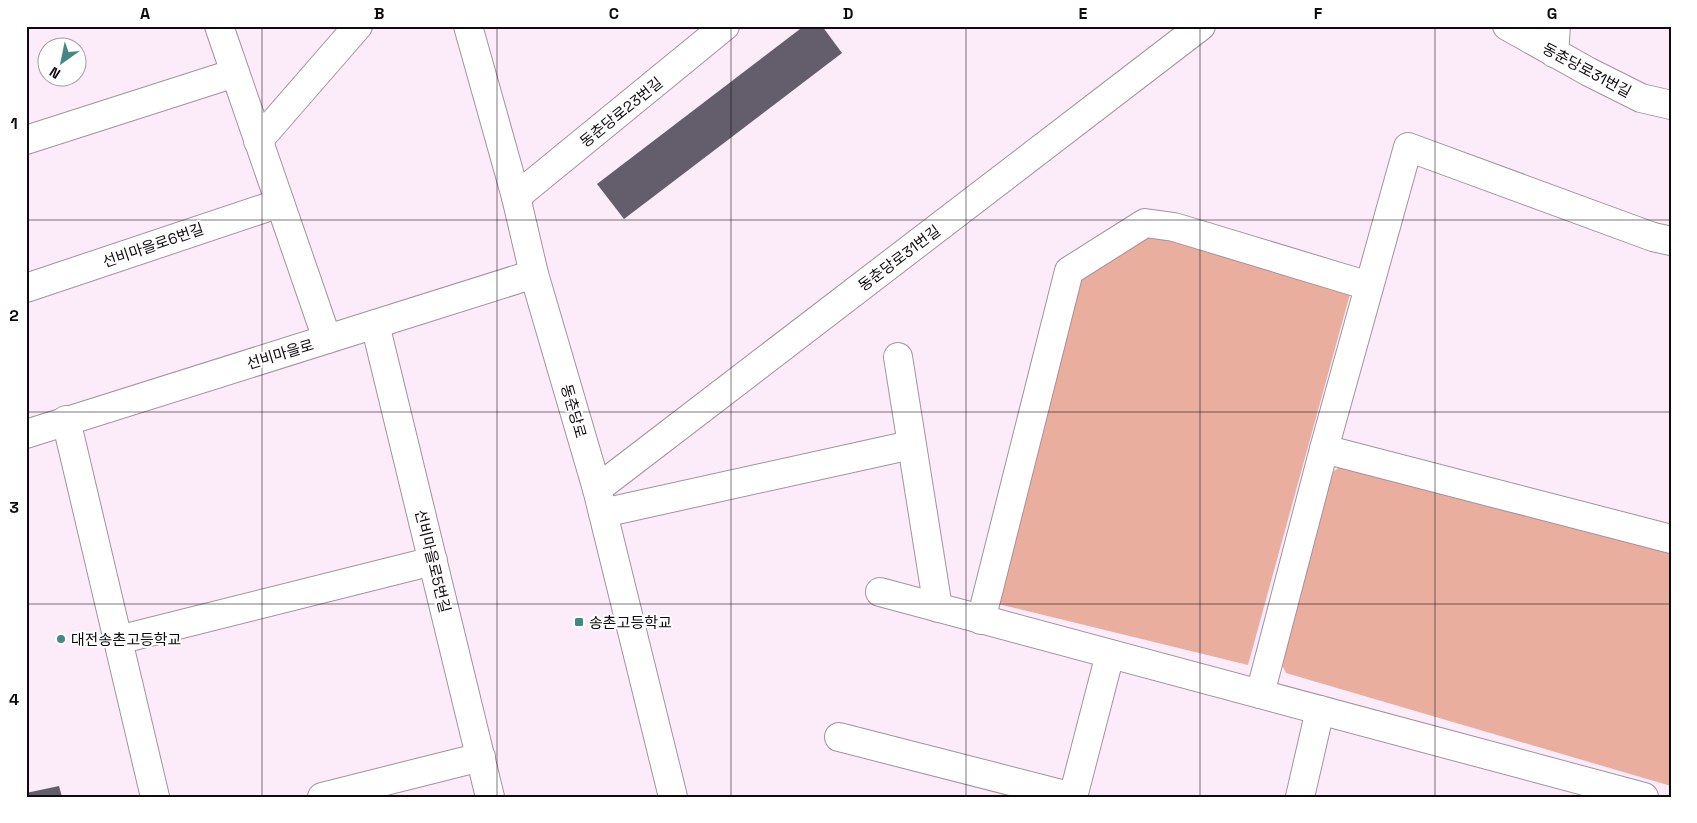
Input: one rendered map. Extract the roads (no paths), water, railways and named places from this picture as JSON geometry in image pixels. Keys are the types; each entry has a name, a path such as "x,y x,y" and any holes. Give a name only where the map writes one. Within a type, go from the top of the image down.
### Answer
{"street":[{"path":"218,26 327,339"},
{"path":"258,141 358,26"},
{"name":"동춘당로","path":"468,26 516,198 534,274 600,501 673,797"},
{"name":"동춘당로23번길","path":"516,198 725,26"},
{"name":"동춘당로31번길","path":"600,501 1201,26"},
{"name":"동춘당로31번길","path":"1507,26 1555,39 1589,72 1642,98 1671,105"},
{"path":"26,140 235,73"},
{"path":"1260,694 1324,449 1408,146 1653,237 1671,241"},
{"name":"선비마을로6번길","path":"26,288 280,203"},
{"path":"980,620 1069,271 1146,223 1174,227 1369,286"},
{"name":"선비마을로","path":"26,434 534,274"},
{"name":"선비마을로5번길","path":"376,324 490,797"},
{"path":"898,357 938,608"},
{"path":"66,420 155,797"},
{"path":"600,501 911,445"},
{"path":"1324,449 1671,539"},
{"path":"118,640 433,561"},
{"path":"880,592 1320,710 1564,786 1644,797"},
{"path":"838,737 1073,797 1110,654"},
{"path":"1300,797 1320,710"},
{"path":"322,797 480,757"}],"place":[{"name":"송촌고등학교","path":"579,622"},
{"name":"대전송촌고등학교","path":"61,639"}]}
